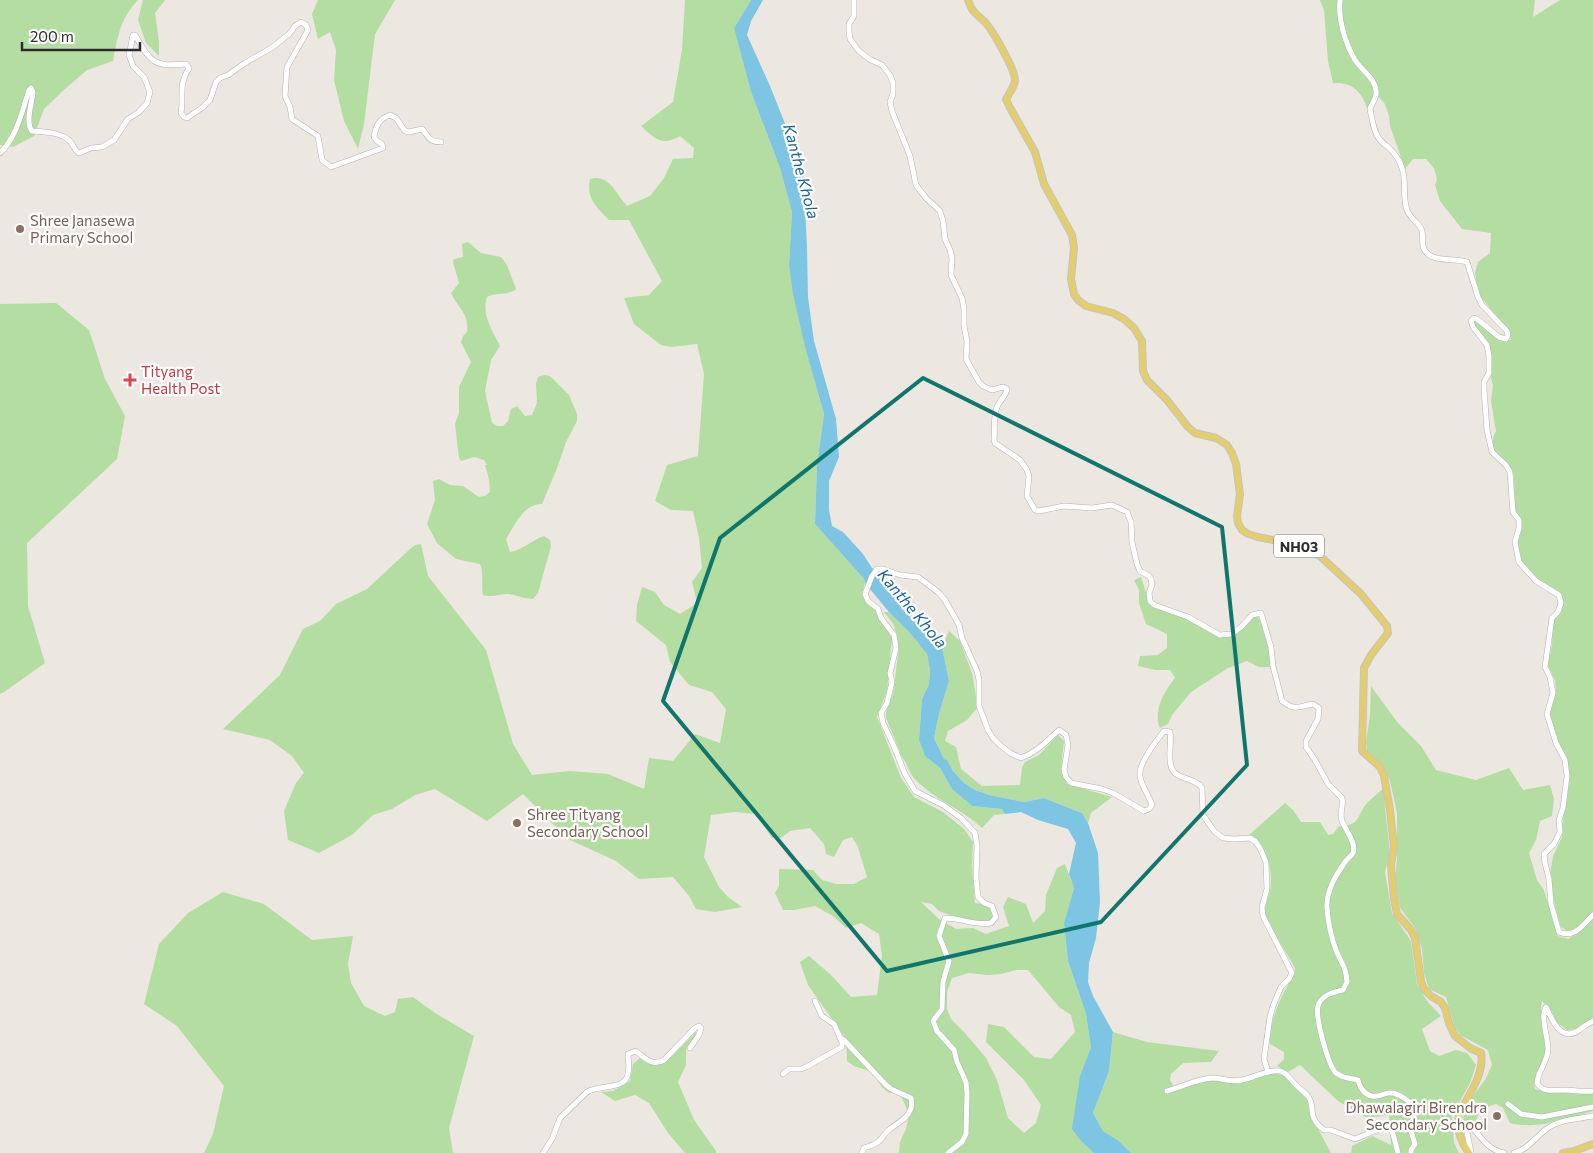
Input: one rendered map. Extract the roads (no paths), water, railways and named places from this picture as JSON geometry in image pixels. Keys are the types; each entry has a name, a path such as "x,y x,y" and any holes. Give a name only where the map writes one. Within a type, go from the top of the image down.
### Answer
{"main road":[{"name":"NH03","path":"968,0 978,18 985,22 1010,64 1015,81 1006,99 1035,152 1044,184 1072,235 1074,248 1071,279 1074,294 1078,300 1086,306 1113,313 1124,319 1134,328 1142,341 1142,371 1148,380 1195,433 1216,438 1227,445 1236,464 1240,494 1237,516 1238,524 1242,530 1253,536 1294,544 1320,556 1361,594 1387,626 1388,633 1371,655 1364,668 1362,751 1380,767 1384,776 1394,847 1391,865 1394,899 1398,914 1415,938 1424,989 1441,1002 1445,1008 1449,1024 1455,1036 1470,1048 1481,1053 1482,1064 1458,1119 1460,1138 1463,1146 1470,1153"},
{"path":"1563,1153 1593,1144"}],"street":[{"path":"854,0 854,16 849,31 850,39 858,50 869,59 882,64 890,75 893,94 890,102 892,111 910,156 916,185 940,211 945,239 952,258 952,275 962,298 964,309 964,326 967,341 966,360 983,386 992,390 1003,387 1006,389 994,416 994,440 995,443 1020,460 1027,470 1027,496 1035,510 1039,511 1064,506 1092,508 1112,505 1127,512 1131,522 1136,564 1140,571 1151,579 1150,601 1154,605 1188,617 1220,635 1232,634 1252,615 1261,612 1271,647 1273,666 1282,701 1292,708 1312,704 1319,708 1318,718 1306,741 1306,747 1316,760 1328,784 1342,798 1342,822 1348,830 1354,847 1353,853 1345,861 1331,886 1327,907 1332,937 1336,951 1344,965 1347,982 1343,990 1330,993 1318,1006 1320,1032 1330,1064 1336,1073 1358,1080 1362,1091 1368,1095 1375,1097 1393,1093 1409,1102 1416,1109 1410,1128 1415,1144 1411,1153"},
{"path":"1340,0 1341,23 1353,57 1370,76 1375,89 1376,96 1370,109 1376,135 1394,154 1405,176 1404,194 1407,212 1416,224 1420,226 1427,254 1433,257 1467,262 1482,305 1507,331 1508,335 1506,338 1500,337 1477,319 1474,318 1471,321 1473,327 1487,345 1489,373 1484,382 1484,389 1487,430 1492,452 1506,465 1510,472 1513,512 1518,520 1519,528 1515,542 1518,562 1536,581 1559,595 1561,603 1558,612 1552,618 1545,667 1550,677 1553,693 1547,714 1553,735 1565,760 1568,776 1563,808 1559,820 1560,832 1554,844 1544,854 1551,904 1560,932 1566,935 1573,933 1593,915"},
{"path":"0,153 6,148 16,128 31,88 33,92 28,121 32,131 54,133 68,139 79,153 91,148 102,147 114,140 128,119 140,112 147,104 150,92 144,77 134,66 129,55 133,35 135,35 146,54 152,60 168,66 186,64 189,68 183,77 181,88 183,101 181,113 187,118 210,100 216,82 220,78 273,47 301,22 306,25 308,30 287,67 285,96 292,118 318,136 322,160 331,168 383,148 382,144 374,136 375,128 379,121 390,115 396,118 405,131 422,129 431,140 441,142"},
{"path":"948,1153 962,1142 966,1134 967,1093 966,1082 954,1050 937,1031 933,1020 942,1009 943,982 949,961 940,936 945,918 954,918 982,925 991,923 996,917 992,906 984,903 978,897 976,878 978,846 975,833 961,818 943,805 915,791 905,774 883,723 881,713 887,703 892,682 890,673 896,648 894,635 881,618 878,609 868,601 865,594 877,569 918,578 938,592 945,600 958,625 977,671 980,706 988,730 993,738 1010,753 1021,758 1027,756 1046,743 1058,730 1062,731 1066,735 1068,745 1064,770 1066,777 1071,782 1113,793 1144,811 1149,809 1152,804 1140,776 1140,767 1157,740 1164,732 1170,732 1170,761 1173,770 1177,775 1195,781 1202,788 1203,815 1214,831 1223,838 1250,838 1255,840 1266,862 1267,889 1262,907 1263,916 1292,973 1282,987 1270,1017 1264,1060 1268,1072"},
{"path":"783,1074 789,1069 806,1067 838,1050 842,1045 834,1024 822,1016 815,1000"},
{"path":"1593,1021 1570,1034 1563,1032 1556,1028 1546,1007 1542,1016 1547,1036 1548,1052 1537,1083 1540,1088 1549,1091 1593,1091"},
{"path":"543,1153 552,1139 560,1118 587,1092 625,1081 628,1076 628,1054 636,1051 652,1063 659,1062 664,1060 699,1026 699,1035 690,1048"},
{"path":"840,1038 847,1043 885,1084 891,1089 912,1098 913,1106 910,1111 875,1144 864,1148 862,1153"},
{"path":"1167,1091 1197,1080 1212,1078 1241,1081 1268,1072 1279,1071 1286,1074 1307,1095 1310,1099 1313,1119 1324,1130 1331,1130 1354,1139 1389,1126 1392,1130 1398,1153"},
{"path":"1508,1104 1520,1114 1542,1117 1593,1107"},
{"path":"1514,1153 1522,1151 1542,1132 1556,1124 1593,1116"},
{"path":"1470,1153 1468,1132 1470,1128 1473,1128 1486,1145 1504,1153"}],"water":[{"name":"Kanthe Khola","path":"751,0 763,0 751,21 747,35 770,86 803,169 808,297 814,341 836,419 839,457 829,481 829,510 832,526 843,532 863,554 872,568 891,586 902,609 942,647 949,681 934,738 944,759 947,760 953,771 964,783 975,790 989,795 1024,802 1044,798 1082,813 1088,823 1098,853 1100,902 1096,938 1089,963 1088,982 1093,996 1113,1032 1109,1071 1093,1113 1103,1131 1119,1141 1131,1153 1094,1153 1072,1129 1080,1076 1091,1047 1086,1014 1068,961 1064,923 1074,888 1069,874 1076,843 1068,829 1038,820 1021,812 1005,814 1002,809 972,806 952,789 940,768 925,756 919,740 922,699 929,684 930,670 927,654 815,524 817,465 824,414 806,351 793,294 789,265 792,212 780,168 751,92 734,28"}],"place":[{"name":"Shree Janasewa Primary School","path":"20,229"},
{"name":"Tityang Health Post","path":"130,380"},
{"name":"Shree Tityang Secondary School","path":"517,823"},
{"name":"Dhawalagiri Birendra Secondary School","path":"1497,1116"}]}
